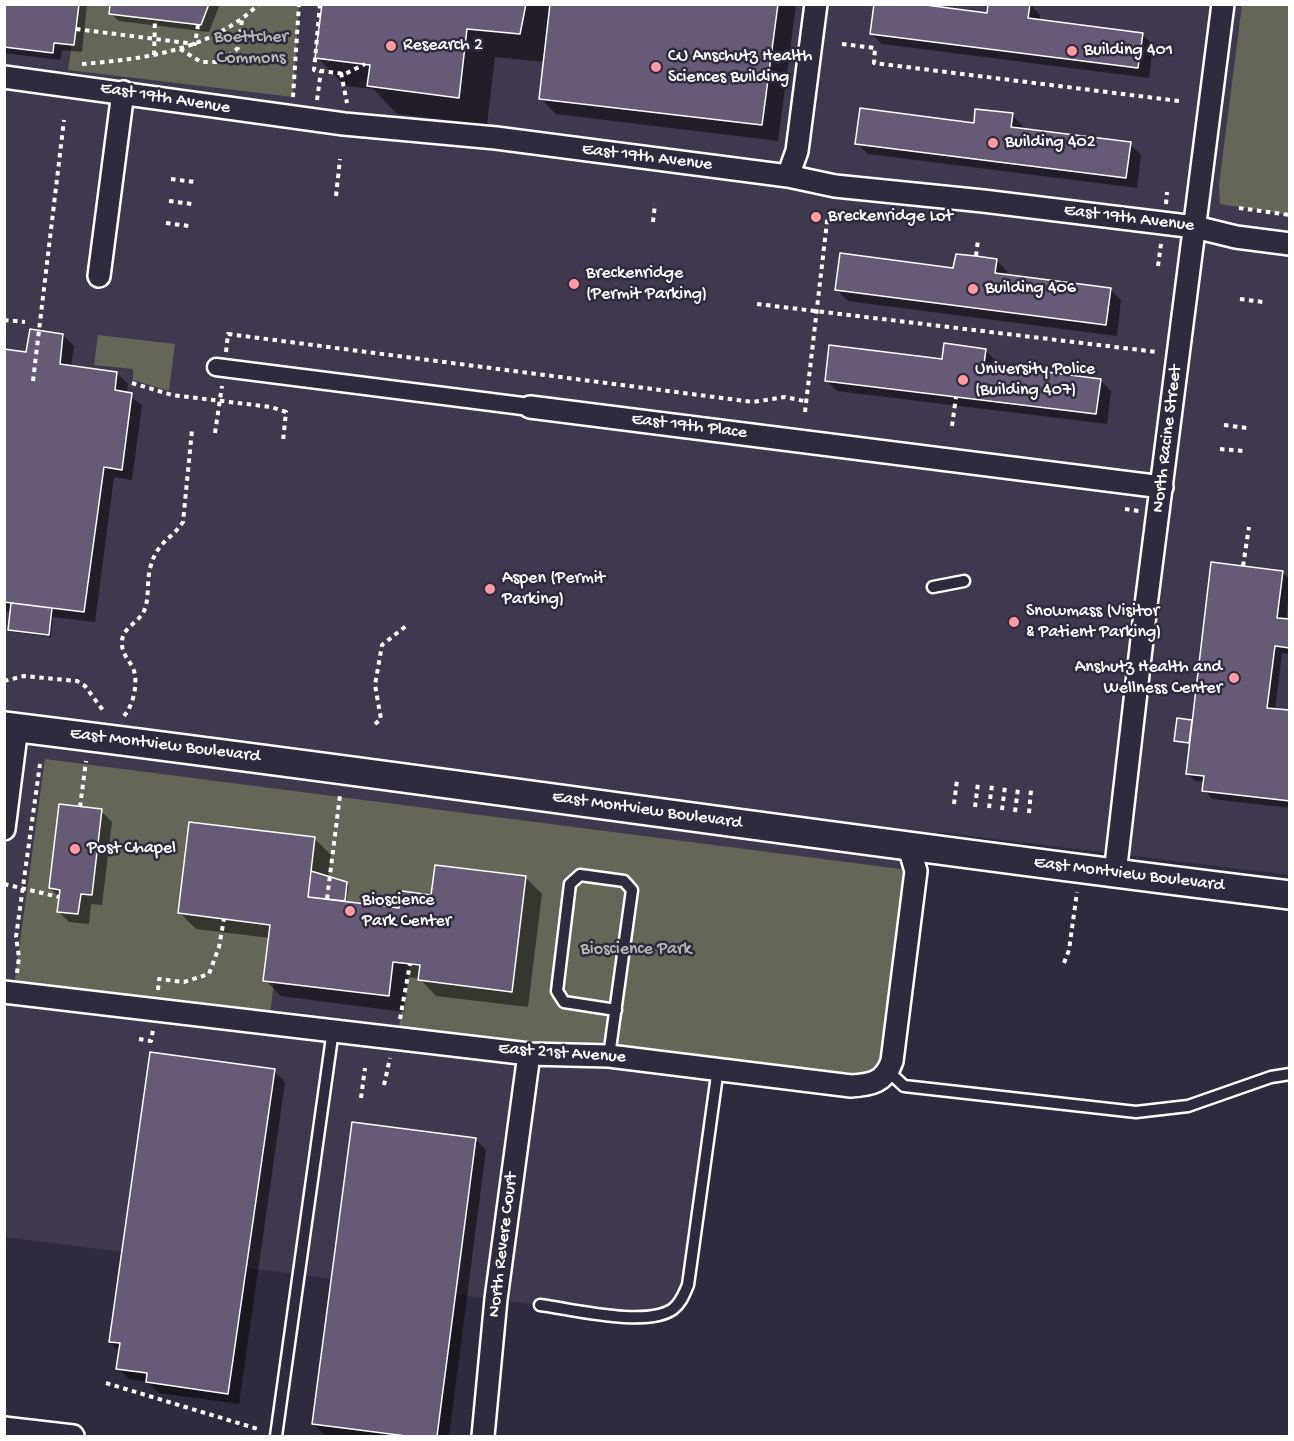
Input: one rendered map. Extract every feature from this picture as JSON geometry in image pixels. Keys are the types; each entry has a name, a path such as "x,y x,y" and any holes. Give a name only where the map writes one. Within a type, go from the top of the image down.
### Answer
{"street":[{"path":"788,176 797,151 816,4"},
{"name":"North Racine Street","path":"1115,874 1223,4"},
{"name":"East 19th Avenue","path":"4,77 344,124 496,138 788,176 835,186 983,201 1195,227 1236,237 1290,244"},
{"path":"99,276 123,92"},
{"name":"East 19th Place","path":"216,367 1162,487"},
{"path":"4,829 11,727"},
{"name":"East Montview Boulevard","path":"11,727 352,770 909,848 1290,895"},
{"path":"889,1071 916,871 909,848"},
{"name":"East 21st Avenue","path":"9,992 529,1054 609,1056 851,1086 873,1084 889,1071"},
{"name":"North Revere Court","path":"483,1437 496,1299 529,1054"},
{"path":"18,1432 73,1437"}],"lane":[{"path":"933,587 964,581"},
{"path":"609,1056 616,1010 632,890 624,881 580,875 570,884 557,991 564,1002 616,1010"},
{"path":"276,1437 333,1030"},
{"path":"540,1305 654,1317 675,1308 682,1299 688,1286 718,1068"},
{"path":"889,1071 904,1086 1136,1112 1188,1106 1271,1077 1290,1074"}],"path":[{"path":"75,65 154,55 180,49 219,34 259,4"},
{"path":"293,98 299,4"},
{"path":"320,4 314,70 343,74 365,64"},
{"path":"154,55 155,19"},
{"path":"180,49 201,62 221,62 238,48 242,19"},
{"path":"195,44 198,24"},
{"path":"76,29 195,44"},
{"path":"842,44 875,48 874,63 1179,101"},
{"path":"317,100 321,71"},
{"path":"343,74 347,104"},
{"path":"33,381 64,120"},
{"path":"336,196 340,159"},
{"path":"171,179 195,182"},
{"path":"169,201 192,204"},
{"path":"653,222 655,204"},
{"path":"1239,208 1290,214"},
{"path":"805,412 804,401 828,213"},
{"path":"166,223 189,226"},
{"path":"976,256 978,240"},
{"path":"1240,299 1263,302"},
{"path":"757,304 1147,351"},
{"path":"4,320 25,322"},
{"path":"228,334 753,402 785,397 804,401"},
{"path":"132,384 172,395 271,407 286,412 283,441"},
{"path":"952,426 956,397"},
{"path":"1224,425 1246,428"},
{"path":"123,717 128,711 135,685 133,669 123,652 123,636 128,627 144,612 151,566 161,542 183,522 192,430"},
{"path":"1220,449 1243,452"},
{"path":"1125,509 1143,512"},
{"path":"1243,566 1249,527"},
{"path":"375,724 381,719 375,685 382,645 406,626"},
{"path":"4,681 24,676 77,681 84,686 103,712 111,716"},
{"path":"80,807 89,737"},
{"path":"9,992 18,970 16,937 40,764"},
{"path":"954,804 957,780"},
{"path":"975,807 978,783"},
{"path":"989,808 992,785"},
{"path":"1002,810 1005,786"},
{"path":"1016,812 1018,788"},
{"path":"1029,813 1031,790"},
{"path":"327,899 340,795"},
{"path":"4,884 59,897"},
{"path":"1064,963 1069,950 1077,891"},
{"path":"139,1039 151,1041 159,979 184,982 209,974 219,947 224,919"},
{"path":"360,1098 364,1068"},
{"path":"384,1085 385,1070"},
{"path":"106,1383 258,1429"}],"shaded area":[{"path":"5,5 1289,5 1289,875 938,832 916,871 718,1068 688,1285 675,1308 640,1318 5,1237 4,829 14,760 4,726"}],"green space":[{"name":"Boettcher Commons","path":"78,5 110,5 109,14 201,25 209,5 299,5 293,97 68,70"},
{"path":"1242,5 1289,5 1289,215 1220,204 1219,185"},
{"path":"98,335 175,344 169,391 133,380 133,369 94,365"},
{"name":"Bioscience Park","path":"45,759 916,871 882,1079 397,1038 410,964 420,965 419,980 512,992 526,876 435,865 431,895 402,892 399,908 345,901 347,882 311,871 315,837 190,822 178,913 270,925 274,982 269,1024 13,993"}],"building":[{"path":"4,4 79,4 74,45 54,43 53,53 4,47"},
{"path":"110,4 209,4 201,25 109,14"},
{"name":"Research 2","path":"322,4 526,4 520,34 467,29 459,98 367,86 370,65 315,58"},
{"name":"CU Anschutz Health Sciences Building","path":"550,4 778,4 762,125 539,99"},
{"name":"Building 401","path":"874,4 918,4 987,13 988,4 1030,4 1028,18 1143,33 1138,68 870,34"},
{"name":"Building 402","path":"860,108 974,123 975,109 1013,113 1011,127 1131,142 1126,178 855,144"},
{"name":"Building 406","path":"840,253 953,268 956,254 976,256 997,259 995,273 1111,288 1106,325 835,290"},
{"path":"30,329 63,334 60,364 117,372 115,390 132,393 122,470 104,467 84,612 4,602 4,349 26,352"},
{"name":"University Police (Building 407)","path":"944,343 986,349 984,364 1101,379 1096,414 825,381 829,345 942,359"},
{"name":"Anshutz Health and Wellness Center","path":"1211,562 1283,571 1277,618 1290,619 1290,648 1275,646 1267,708 1289,710 1290,801 1202,791 1204,776 1186,774"},
{"path":"11,603 52,608 49,635 8,630"},
{"path":"1177,718 1192,720 1189,743 1174,741"},
{"name":"Post Chapel","path":"59,804 102,809 92,895 81,894 78,914 57,912 60,890 49,888"},
{"name":"Bioscience Park Center","path":"189,822 315,837 308,897 399,908 402,891 431,895 435,865 526,876 512,992 418,980 420,965 393,962 389,996 263,981 270,925 178,913"},
{"path":"311,871 347,882 345,901 308,897"},
{"path":"150,1052 275,1069 228,1394 146,1382 147,1373 116,1369 120,1343 109,1342"},
{"path":"352,1122 476,1138 437,1436 406,1436 312,1424"}],"place":[{"name":"Research 2","path":"391,46"},
{"name":"Building 401","path":"1072,51"},
{"name":"CU Anschutz Health Sciences Building","path":"656,67"},
{"name":"Building 402","path":"993,143"},
{"name":"Breckenridge Lot","path":"816,217"},
{"name":"Breckenridge (Permit Parking)","path":"574,284"},
{"name":"Building 406","path":"973,289"},
{"name":"University Police (Building 407)","path":"963,380"},
{"name":"Aspen (Permit Parking)","path":"490,589"},
{"name":"Snowmass (Visitor & Patient Parking)","path":"1014,622"},
{"name":"Anshutz Health and Wellness Center","path":"1234,678"},
{"name":"Post Chapel","path":"75,849"},
{"name":"Bioscience Park Center","path":"350,911"}]}
